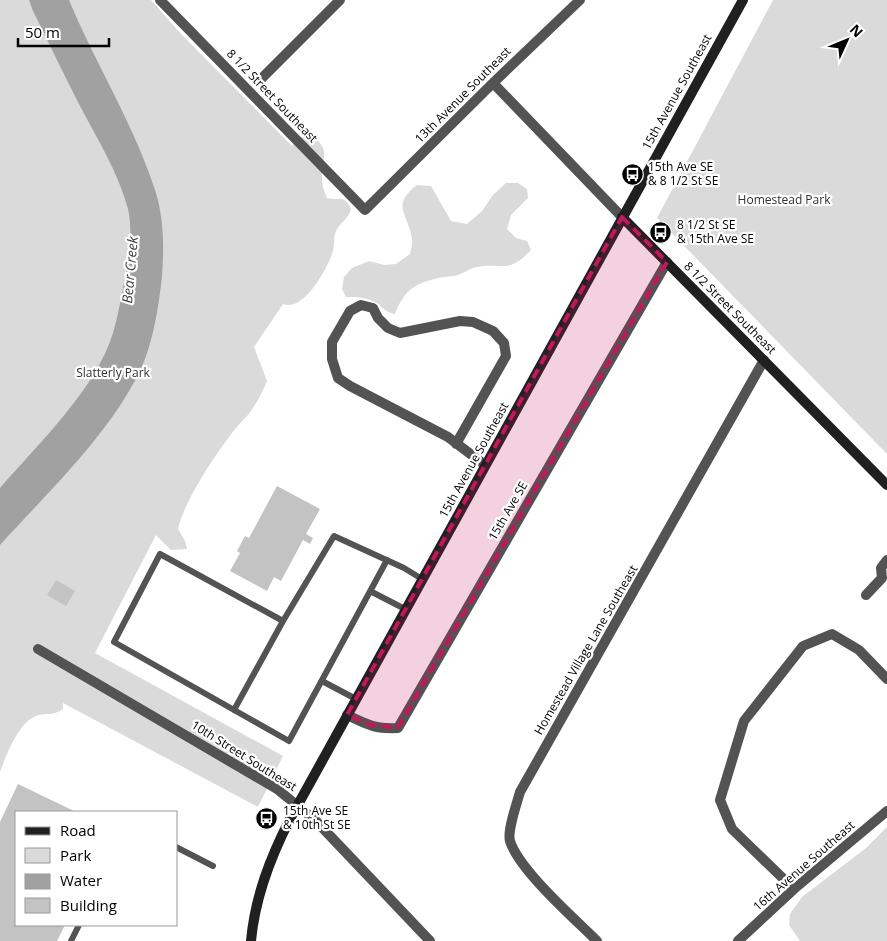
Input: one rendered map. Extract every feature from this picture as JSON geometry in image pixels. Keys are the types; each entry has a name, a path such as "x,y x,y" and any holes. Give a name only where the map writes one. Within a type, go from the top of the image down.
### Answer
{"main road":[{"name":"15th Avenue Southeast","path":"251,941 260,889 273,852 298,804 743,0"},
{"name":"8 1/2 Street Southeast","path":"622,217 887,485"}],"street":[{"name":"8 1/2 Street Southeast","path":"160,0 365,210"},
{"path":"261,79 340,0"},
{"name":"13th Avenue Southeast","path":"365,210 580,0"},
{"name":"8 1/2 Street Southeast","path":"493,83 622,217"},
{"name":"15th Ave SE","path":"348,715 379,728 398,728 667,262"},
{"path":"456,444 506,356 504,343 493,331 473,322 460,320 400,333 388,328 378,318 372,308 361,305 350,311 332,342 332,359 338,378 456,444 485,465"},
{"name":"Homestead Village Lane Southeast","path":"597,941 535,879 518,856 509,839 513,815 520,792 764,360"},
{"path":"866,595 884,579 881,568 887,560"},
{"path":"794,889 732,829 720,800 744,721 803,646 832,634 858,650 887,679"},
{"name":"10th Street Southeast","path":"38,648 277,789 298,804 430,941"},
{"name":"16th Avenue Southeast","path":"738,941 794,889 887,811"}],"lane":[{"path":"234,710 283,621 334,536 404,568 422,580"},
{"path":"283,621 160,554 114,642 290,741 387,560"},
{"path":"370,592 406,609"},
{"path":"322,681 356,699"},
{"path":"178,848 213,866"},
{"path":"71,941 78,926"}],"highlighted area":[{"path":"622,217 667,262 398,728 369,725 347,715"}],"green space":[{"name":"Slatterly Park","path":"0,0 151,0 181,34 292,146 297,140 309,135 321,144 324,154 322,183 327,198 344,200 351,209 336,231 332,254 325,270 313,288 299,302 291,305 283,304 254,347 267,381 254,407 219,450 187,505 178,529 187,549 171,550 156,535 95,653 283,756 258,807 63,703 63,709 52,714 36,716 24,725 18,733 0,772"},
{"name":"Homestead Park","path":"773,0 887,0 887,454 657,218"},
{"path":"506,183 518,183 527,189 528,198 511,215 507,229 516,238 527,241 531,250 523,258 510,265 476,267 458,275 441,277 416,286 402,299 395,314 370,300 359,297 346,297 342,289 344,277 352,268 369,261 384,265 396,264 410,254 412,238 403,204 409,192 417,185 431,186 451,221 467,224 482,211 493,195"},
{"path":"887,827 887,941 800,941 789,925 790,914 802,897 866,848"}],"water":[{"name":"Bear Creek","path":"29,0 69,0 137,144 156,193 161,213 163,266 152,337 145,360 127,395 94,441 0,545 0,488 64,415 94,375 113,333 130,243 128,209 119,182 62,71"}],"building":[{"path":"277,486 320,509 306,534 313,538 310,544 303,540 281,581 274,577 267,591 230,571 240,553 237,551 245,536 249,538"},
{"path":"56,580 75,591 66,606 47,595"},
{"path":"18,784 74,811 15,811 15,926 64,926 57,941 0,941 0,822"}],"place":[{"name":"15th Ave SE & 8 1/2 St SE","path":"632,174"},
{"name":"8 1/2 St SE & 15th Ave SE","path":"661,232"},
{"name":"15th Ave SE & 10th St SE","path":"267,818"}]}
